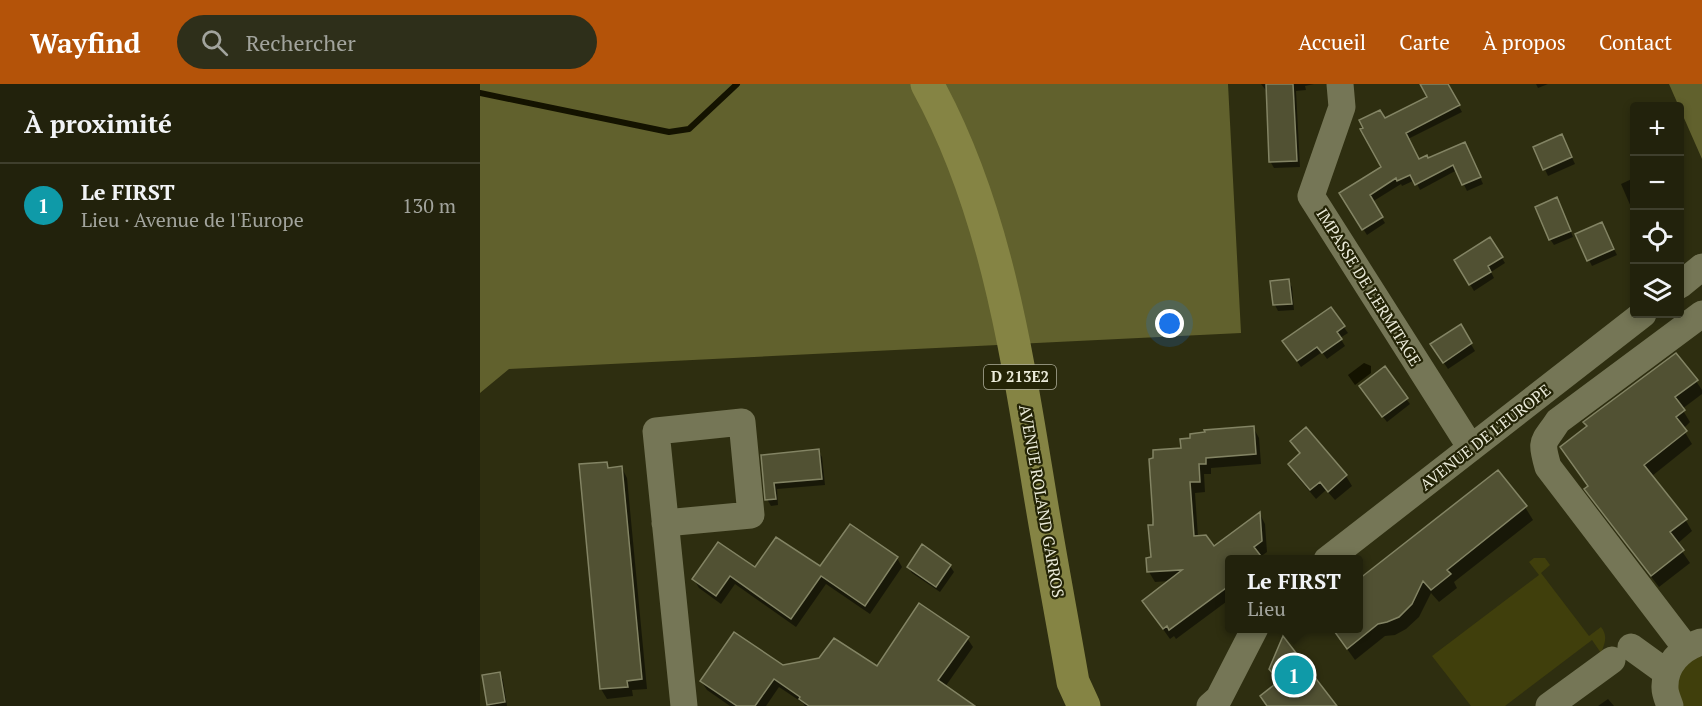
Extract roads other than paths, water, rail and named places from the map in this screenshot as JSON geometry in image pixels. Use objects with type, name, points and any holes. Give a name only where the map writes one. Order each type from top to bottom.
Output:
[{"type":"main road","name":"AVENUE ROLAND GARROS","points":[[927,84],[959,148],[977,196],[996,261],[1023,392],[1075,698]]},
{"type":"street","name":"IMPASSE DE L'ERMITAGE","points":[[1340,84],[1342,107],[1311,196],[1471,448]]},
{"type":"street","points":[[1684,282],[1702,267]]},
{"type":"street","points":[[1670,706],[1665,689],[1667,673],[1674,659],[1697,642],[1548,467],[1544,441],[1558,421],[1702,314]]},
{"type":"street","name":"AVENUE DE L'EUROPE","points":[[1333,555],[1637,318]]},
{"type":"street","points":[[665,522],[751,515],[742,422],[656,430],[665,522],[684,706]]},
{"type":"street","points":[[1210,706],[1218,698],[1252,633]]},
{"type":"street","points":[[1549,706],[1621,653],[1667,673]]},
{"type":"waterway","points":[[480,93],[669,132],[689,129],[737,84]]},
{"type":"place","name":"Le FIRST","points":[[1294,675]]}]
